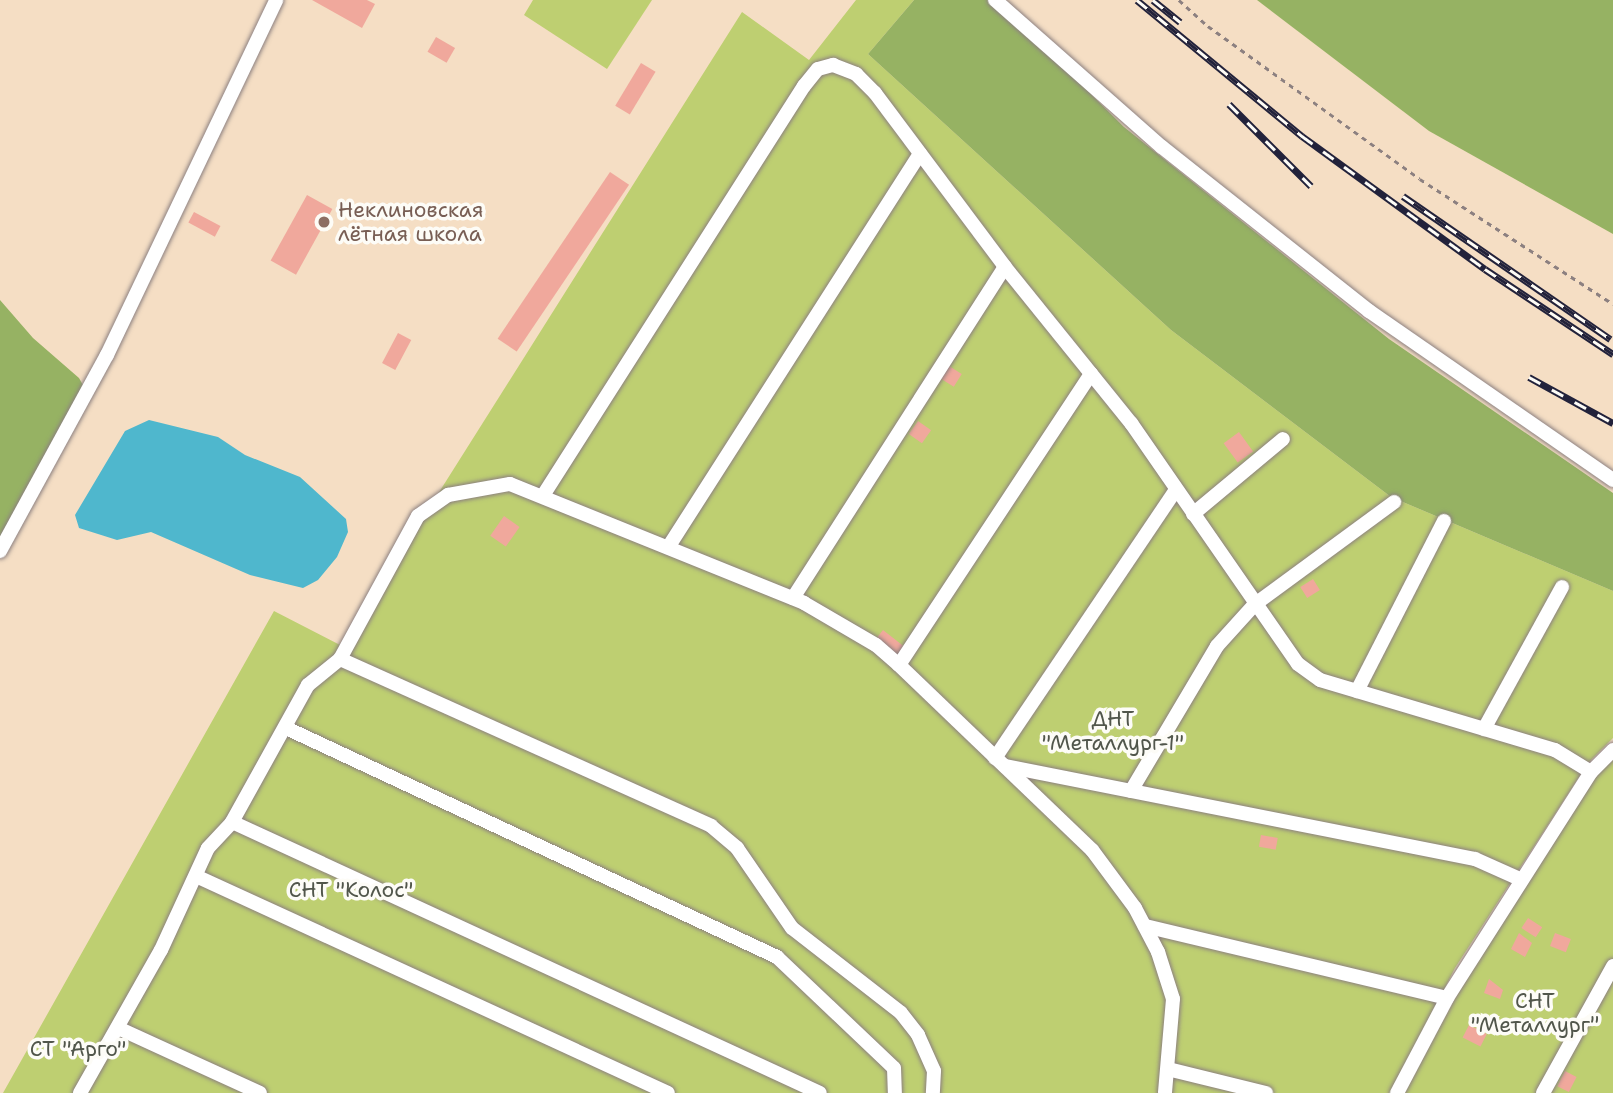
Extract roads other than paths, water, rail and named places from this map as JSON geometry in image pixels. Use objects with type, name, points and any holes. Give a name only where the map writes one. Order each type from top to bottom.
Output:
[{"type":"street","points":[[0,551],[107,355],[276,0]]},
{"type":"street","points":[[995,0],[1162,147],[1369,311],[1613,480]]},
{"type":"street","points":[[544,494],[804,86],[818,69],[833,65],[856,74],[1091,374],[1298,664],[1320,680],[1555,750],[1591,772]]},
{"type":"street","points":[[669,546],[919,153]]},
{"type":"street","points":[[793,598],[1005,267]]},
{"type":"street","points":[[899,666],[1091,374]]},
{"type":"street","points":[[1193,514],[1283,439]]},
{"type":"street","points":[[80,1093],[118,1028],[198,877],[208,848],[233,822],[308,685],[340,659],[418,516],[447,495],[510,484],[544,494],[793,598],[876,645],[899,666],[1092,850],[1145,926],[1173,999],[1166,1093]]},
{"type":"street","points":[[1000,762],[1176,490]]},
{"type":"street","points":[[1131,791],[1217,646],[1254,605],[1394,502]]},
{"type":"street","points":[[1357,691],[1444,521]]},
{"type":"street","points":[[1484,729],[1562,587]]},
{"type":"street","points":[[340,659],[711,826],[737,848],[792,928],[901,1013],[918,1035],[934,1071],[933,1093]]},
{"type":"street","points":[[286,728],[777,957],[894,1068],[895,1093]]},
{"type":"street","points":[[1397,1093],[1447,998],[1591,772],[1613,750]]},
{"type":"street","points":[[1000,762],[1131,791],[1475,859],[1522,880]]},
{"type":"street","points":[[233,822],[820,1093]]},
{"type":"street","points":[[198,877],[668,1093]]},
{"type":"street","points":[[1145,926],[1447,998]]},
{"type":"street","points":[[1543,1093],[1613,966]]},
{"type":"street","points":[[118,1028],[260,1093]]},
{"type":"street","points":[[1168,1069],[1266,1093]]},
{"type":"water","points":[[149,420],[218,437],[245,455],[300,477],[346,519],[348,532],[337,557],[318,580],[303,588],[250,575],[151,532],[117,540],[79,528],[75,515],[125,431]]},
{"type":"railway","points":[[1137,0],[1302,136],[1485,269],[1613,354]]},
{"type":"railway","points":[[1153,0],[1180,22]]},
{"type":"railway","points":[[1229,104],[1311,186]]},
{"type":"railway","points":[[1403,196],[1610,339]]},
{"type":"railway","points":[[1529,377],[1613,423]]},
{"type":"place","name":"Неклиновская лётная школа","points":[[324,222]]},
{"type":"park label","name":"ДНТ \"Металлург-1\"","points":[[1113,731]]},
{"type":"park label","name":"СНТ \"Колос\"","points":[[351,890]]},
{"type":"park label","name":"СНТ \"Металлург\"","points":[[1535,1013]]},
{"type":"park label","name":"СТ \"Арго\"","points":[[78,1049]]}]
